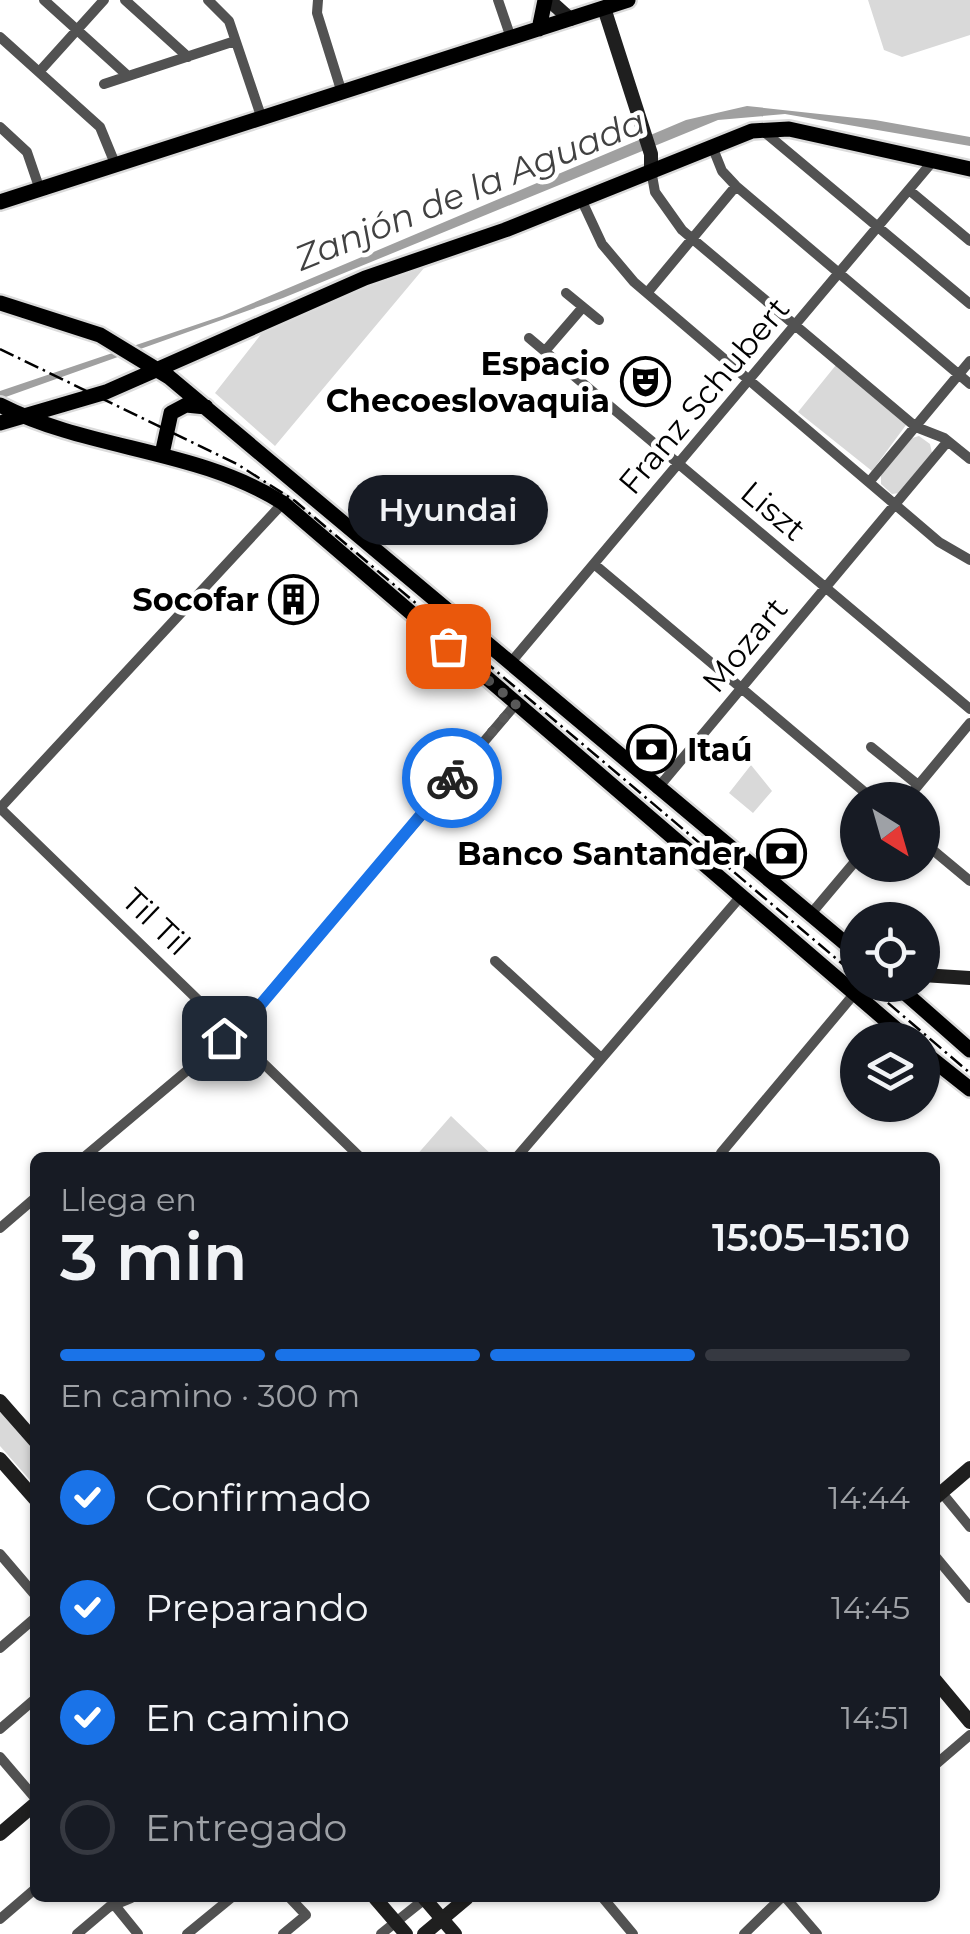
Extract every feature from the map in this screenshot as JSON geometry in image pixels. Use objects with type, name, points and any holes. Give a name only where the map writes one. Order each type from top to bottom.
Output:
[{"type":"main road","points":[[538,29],[547,0]]},
{"type":"main road","points":[[0,202],[628,0]]},
{"type":"main road","points":[[0,424],[96,396],[365,278],[581,199],[651,162],[762,130],[790,129],[968,170]]},
{"type":"main road","points":[[0,304],[73,324],[122,347],[158,370],[512,661],[657,789],[840,940]]},
{"type":"main road","points":[[1,405],[74,434],[225,473],[282,503],[741,896],[840,974]]},
{"type":"main road","points":[[162,454],[171,414],[186,405],[206,407]]},
{"type":"main road","points":[[499,690],[512,661]]},
{"type":"main road","points":[[778,927],[794,926],[810,916]]},
{"type":"main road","points":[[872,1002],[892,1022]]},
{"type":"main road","points":[[915,1002],[970,1050]]},
{"type":"main road","points":[[940,1065],[970,1088]]},
{"type":"street","points":[[44,0],[128,76]]},
{"type":"street","points":[[38,72],[104,0]]},
{"type":"street","points":[[126,0],[188,57]]},
{"type":"street","points":[[208,0],[227,18],[262,118]]},
{"type":"street","points":[[302,0],[317,13]]},
{"type":"street","points":[[318,0],[317,13],[342,93]]},
{"type":"street","points":[[498,0],[511,38]]},
{"type":"street","points":[[547,0],[570,19]]},
{"type":"street","points":[[604,8],[645,134],[651,184],[664,210],[692,239],[916,427],[948,441],[970,460]]},
{"type":"street","points":[[0,37],[102,130],[116,166]]},
{"type":"street","points":[[104,84],[236,42]]},
{"type":"street","points":[[0,127],[26,152],[40,190]]},
{"type":"street","points":[[762,130],[970,304]]},
{"type":"street","points":[[712,146],[722,170],[736,186],[970,384]]},
{"type":"street","name":"Franz Schubert","points":[[512,661],[933,162]]},
{"type":"street","points":[[647,293],[736,186]]},
{"type":"street","points":[[909,190],[970,241]]},
{"type":"street","points":[[581,199],[609,255],[647,293],[945,547],[970,560]]},
{"type":"street","points":[[566,293],[599,320]]},
{"type":"street","points":[[544,351],[583,307]]},
{"type":"street","name":"Liszt","points":[[530,338],[970,710]]},
{"type":"street","points":[[870,481],[970,361]]},
{"type":"street","name":"Mozart","points":[[657,789],[948,441]]},
{"type":"street","points":[[0,808],[282,503]]},
{"type":"street","points":[[594,564],[853,782]]},
{"type":"street","points":[[90,1152],[231,1033],[516,704]]},
{"type":"street","points":[[920,782],[970,722]]},
{"type":"street","points":[[871,747],[914,782]]},
{"type":"street","name":"Til Til","points":[[0,808],[355,1152]]},
{"type":"street","points":[[940,854],[968,874]]},
{"type":"street","points":[[810,916],[840,880]]},
{"type":"street","points":[[521,1152],[741,896]]},
{"type":"street","points":[[495,961],[601,1058]]},
{"type":"street","points":[[940,976],[970,978]]},
{"type":"street","points":[[722,1152],[848,1002]]},
{"type":"street","points":[[0,1228],[30,1202]]},
{"type":"street","points":[[0,1400],[30,1436]]},
{"type":"street","points":[[0,1458],[30,1494]]},
{"type":"street","points":[[940,1493],[970,1468]]},
{"type":"street","points":[[940,1497],[970,1527]]},
{"type":"street","points":[[2,1561],[30,1590]]},
{"type":"street","points":[[940,1562],[970,1598]]},
{"type":"street","points":[[0,1648],[30,1622]]},
{"type":"street","points":[[940,1686],[970,1722]]},
{"type":"street","points":[[0,1729],[30,1703]]},
{"type":"street","points":[[940,1761],[970,1735]]},
{"type":"street","points":[[0,1757],[30,1795]]},
{"type":"street","points":[[0,1834],[30,1806]]},
{"type":"street","points":[[0,1919],[30,1893]]},
{"type":"street","points":[[78,1934],[116,1902]]},
{"type":"street","points":[[118,1902],[117,1908],[138,1934]]},
{"type":"street","points":[[188,1934],[226,1902]]},
{"type":"street","points":[[284,1934],[306,1915],[294,1902]]},
{"type":"street","points":[[378,1902],[400,1928]]},
{"type":"street","points":[[382,1934],[400,1928],[422,1902]]},
{"type":"street","points":[[428,1902],[456,1934]]},
{"type":"street","points":[[424,1934],[462,1902]]},
{"type":"street","points":[[606,1902],[634,1934]]},
{"type":"street","points":[[744,1934],[780,1902]]},
{"type":"street","points":[[788,1902],[817,1934]]},
{"type":"shaded area","points":[[868,0],[970,0],[970,35],[902,57],[884,50]]},
{"type":"shaded area","points":[[747,106],[875,120],[970,137],[970,146],[785,114],[718,120],[283,298],[0,399],[0,391],[222,316],[686,120]]},
{"type":"shaded area","points":[[424,268],[275,446],[215,393],[266,328],[391,277]]},
{"type":"shaded area","points":[[836,365],[906,425],[872,471],[798,412]]},
{"type":"shaded area","points":[[919,436],[930,444],[932,453],[899,493],[892,494],[881,484],[881,475],[912,438]]},
{"type":"shaded area","points":[[751,765],[772,791],[753,813],[729,793]]},
{"type":"shaded area","points":[[451,1116],[489,1152],[419,1152]]},
{"type":"shaded area","points":[[0,1405],[30,1440],[30,1480],[0,1446]]},
{"type":"railway","points":[[0,349],[237,464],[295,501],[840,962]]},
{"type":"railway","points":[[887,1002],[970,1073]]},
{"type":"way so far","points":[[448,646],[516,704],[452,778]]},
{"type":"place","name":"Espacio Checoeslovaquia","points":[[645,382]]},
{"type":"place","name":"Socofar","points":[[294,600]]},
{"type":"place","name":"Hyundai","points":[[448,646]]},
{"type":"place","name":"Itaú","points":[[652,750]]},
{"type":"place","name":"Banco Santander","points":[[781,854]]},
{"type":"route","points":[[224,1038],[246,1022],[452,778]]},
{"type":"water label","name":"Zanjón de la Aguada","points":[[470,190]]}]
